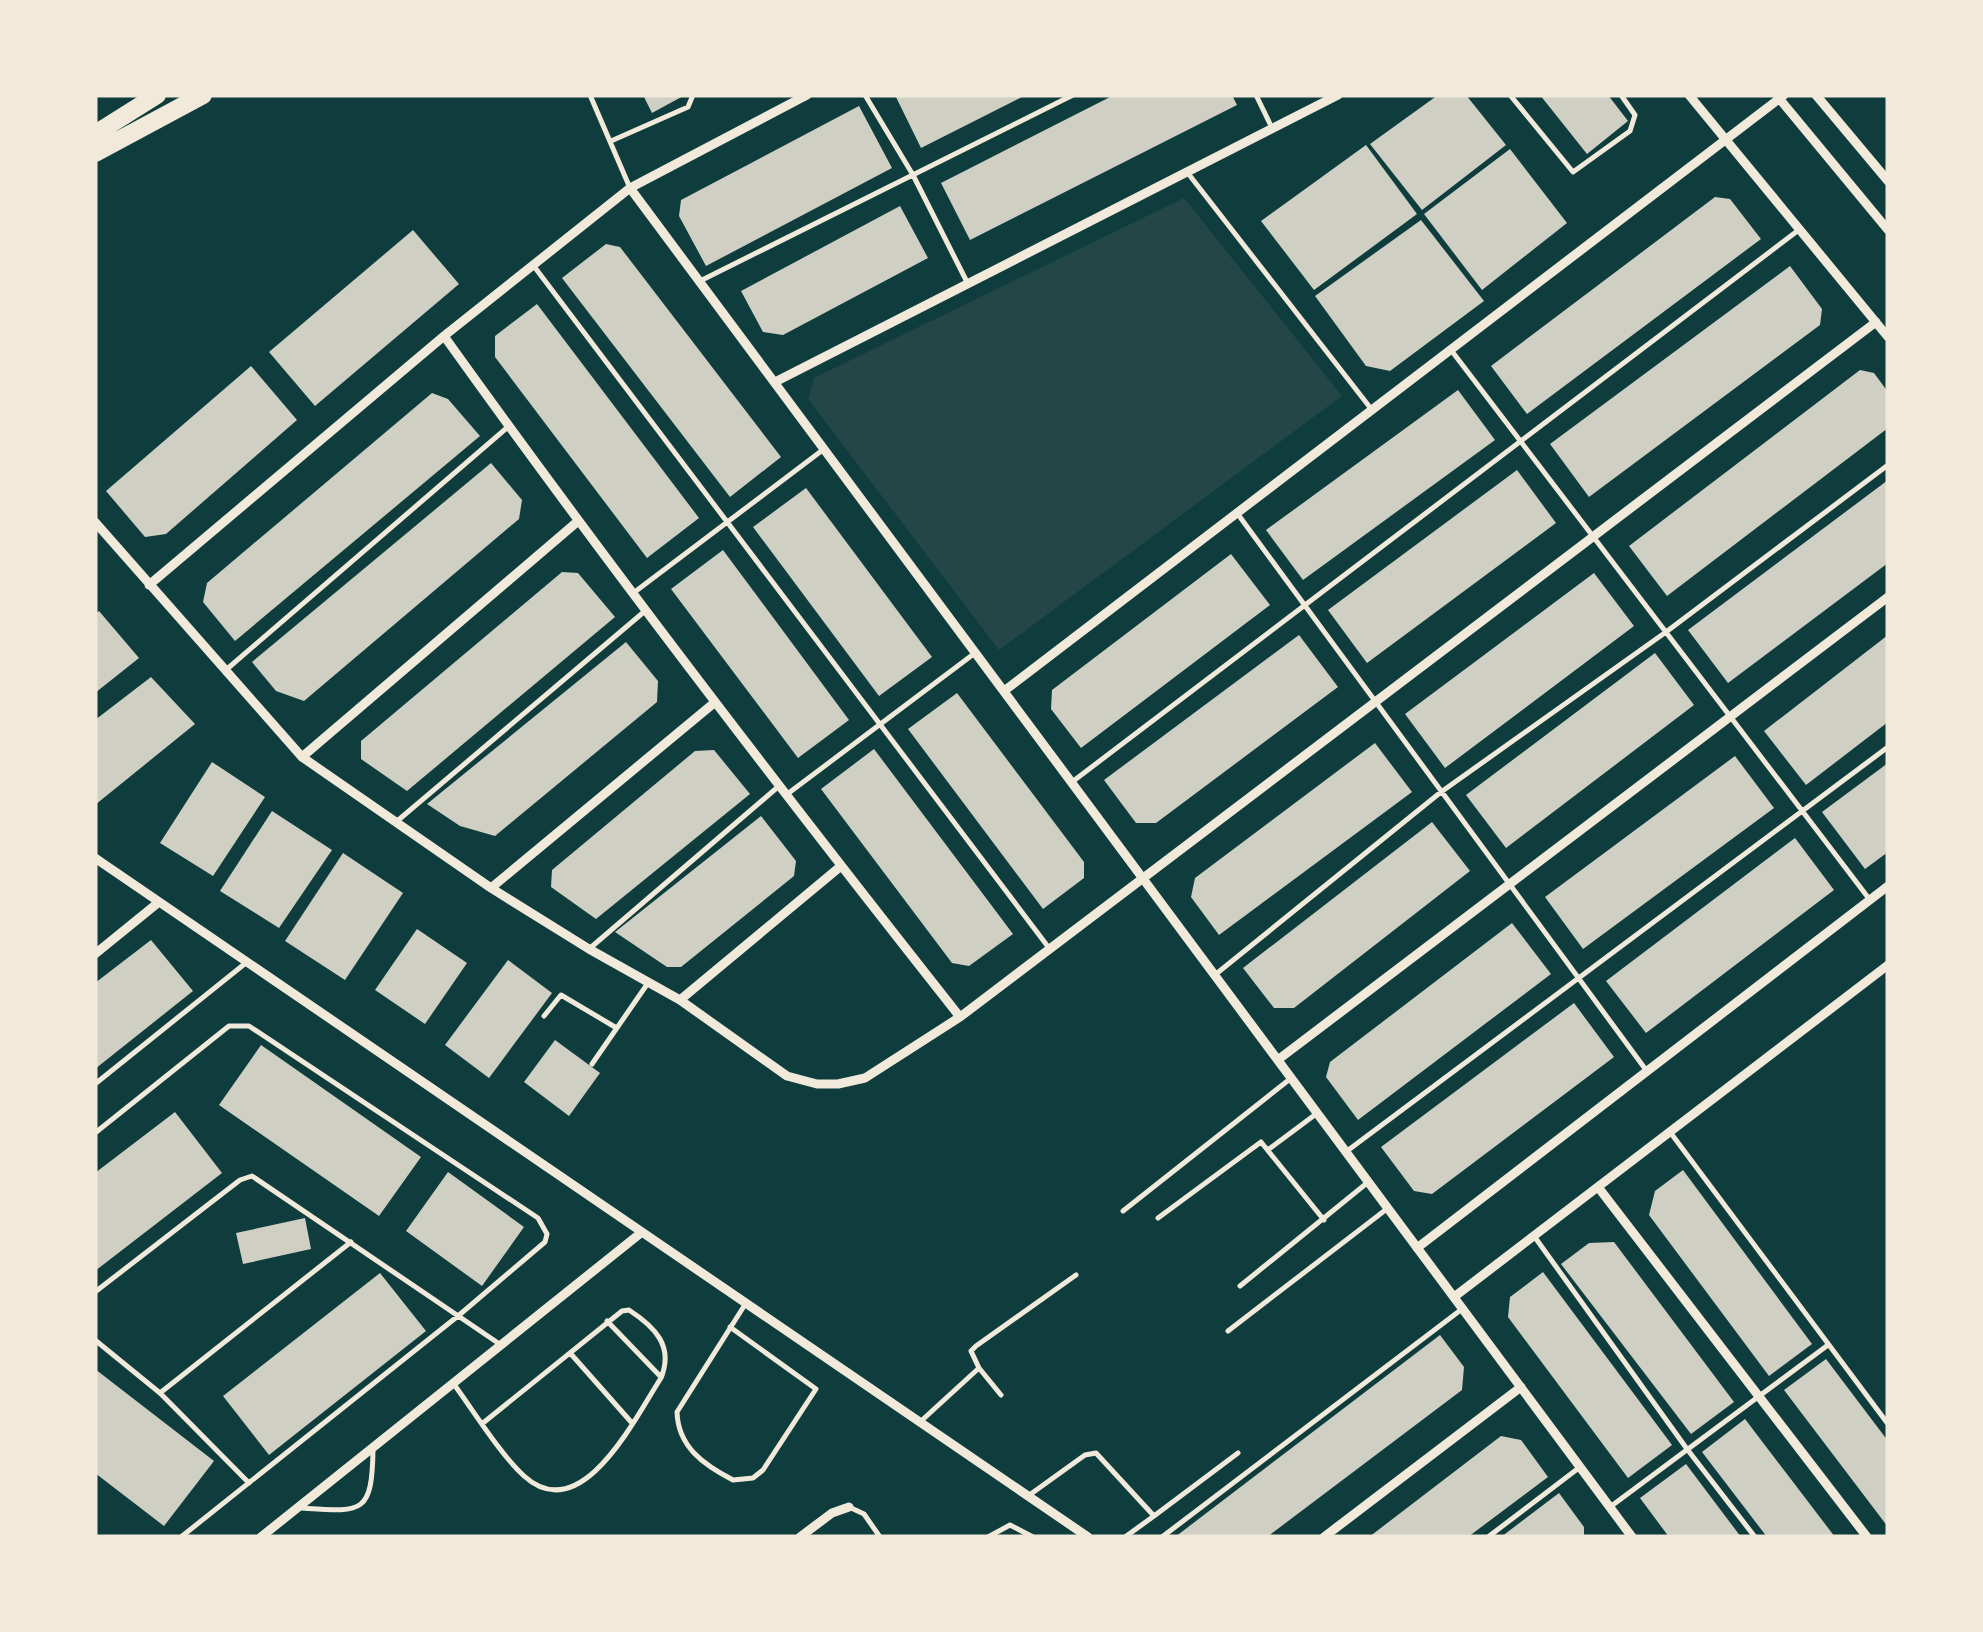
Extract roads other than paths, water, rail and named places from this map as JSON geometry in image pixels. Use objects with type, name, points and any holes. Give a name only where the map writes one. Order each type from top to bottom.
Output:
[{"type":"highway","points":[[95,134],[157,95]]},
{"type":"highway","points":[[95,153],[204,95]]},
{"type":"street","points":[[148,585],[444,336],[630,188],[807,95]]},
{"type":"street","points":[[775,382],[1338,95]]},
{"type":"street","points":[[1689,95],[1888,336]]},
{"type":"street","points":[[1816,95],[1888,180]]},
{"type":"street","points":[[1004,691],[1780,96],[1888,230]]},
{"type":"street","points":[[630,188],[1632,1537]]},
{"type":"street","points":[[95,522],[302,757],[491,888],[680,1000],[787,1076],[817,1084],[838,1084],[866,1078],[960,1016],[1876,322]]},
{"type":"street","points":[[444,336],[577,522],[714,703],[960,1016]]},
{"type":"street","points":[[302,757],[577,522]]},
{"type":"street","points":[[1280,1059],[1888,596]]},
{"type":"street","points":[[491,888],[714,703]]},
{"type":"street","points":[[95,858],[1088,1537]]},
{"type":"street","points":[[680,1000],[841,866]]},
{"type":"street","points":[[1418,1248],[1888,886]]},
{"type":"street","points":[[95,954],[159,902]]},
{"type":"street","points":[[1454,1297],[1888,965]]},
{"type":"street","points":[[1598,1186],[1867,1537]]},
{"type":"street","points":[[262,1537],[642,1232]]},
{"type":"street","points":[[1324,1537],[1521,1388]]},
{"type":"street","points":[[800,1537],[832,1513],[849,1507]]},
{"type":"lane","points":[[590,95],[630,188]]},
{"type":"lane","points":[[611,141],[688,107],[693,95]]},
{"type":"lane","points":[[865,95],[968,284]]},
{"type":"lane","points":[[700,281],[1073,95]]},
{"type":"lane","points":[[1256,95],[1272,128]]},
{"type":"lane","points":[[1510,95],[1573,172],[1630,131],[1636,115],[1621,95]]},
{"type":"lane","points":[[1186,172],[1372,410]]},
{"type":"lane","points":[[1072,782],[1800,229]]},
{"type":"lane","points":[[534,265],[1049,948]]},
{"type":"lane","points":[[1451,350],[1870,900]]},
{"type":"lane","points":[[225,671],[508,426]]},
{"type":"lane","points":[[632,594],[824,449]]},
{"type":"lane","points":[[1216,974],[1442,792],[1666,632],[1888,464]]},
{"type":"lane","points":[[1237,513],[1646,1070]]},
{"type":"lane","points":[[396,822],[645,612]]},
{"type":"lane","points":[[786,795],[976,653]]},
{"type":"lane","points":[[1347,1152],[1888,747]]},
{"type":"lane","points":[[589,949],[779,786]]},
{"type":"lane","points":[[95,1084],[247,962]]},
{"type":"lane","points":[[592,1064],[648,983]]},
{"type":"lane","points":[[544,1016],[561,995],[615,1027]]},
{"type":"lane","points":[[95,1133],[229,1026],[248,1026],[538,1218],[547,1234],[544,1242],[458,1316],[182,1537]]},
{"type":"lane","points":[[1123,1211],[1292,1077]]},
{"type":"lane","points":[[1269,1149],[1318,1112]]},
{"type":"lane","points":[[1670,1132],[1888,1424]]},
{"type":"lane","points":[[1158,1218],[1257,1143],[1265,1144],[1324,1220]]},
{"type":"lane","points":[[95,1292],[245,1176],[252,1176],[501,1345]]},
{"type":"lane","points":[[1240,1286],[1369,1181]]},
{"type":"lane","points":[[1228,1331],[1388,1208]]},
{"type":"lane","points":[[1534,1236],[1687,1450],[1755,1537]]},
{"type":"lane","points":[[160,1392],[352,1242]]},
{"type":"lane","points":[[1000,1395],[971,1352],[1076,1275]]},
{"type":"lane","points":[[730,1327],[816,1389],[763,1470],[754,1478],[733,1480],[691,1452],[677,1427],[677,1412],[730,1327],[746,1303]]},
{"type":"lane","points":[[1162,1537],[1462,1308]]},
{"type":"lane","points":[[453,1383],[524,1476],[552,1489],[586,1481],[603,1466],[662,1378],[667,1352],[648,1324],[629,1310],[607,1321],[483,1422]]},
{"type":"lane","points":[[607,1321],[662,1378]]},
{"type":"lane","points":[[95,1340],[160,1392],[248,1483]]},
{"type":"lane","points":[[1610,1508],[1828,1345]]},
{"type":"lane","points":[[571,1354],[632,1423]]},
{"type":"lane","points":[[920,1422],[980,1368]]},
{"type":"lane","points":[[298,1507],[347,1511],[363,1503],[372,1488],[373,1448]]},
{"type":"lane","points":[[1126,1537],[1238,1453]]},
{"type":"lane","points":[[1028,1496],[1085,1455],[1096,1454],[1154,1516]]},
{"type":"lane","points":[[1488,1537],[1580,1467]]},
{"type":"lane","points":[[849,1507],[864,1514],[880,1537]]},
{"type":"lane","points":[[988,1537],[1010,1524],[1033,1537]]}]
